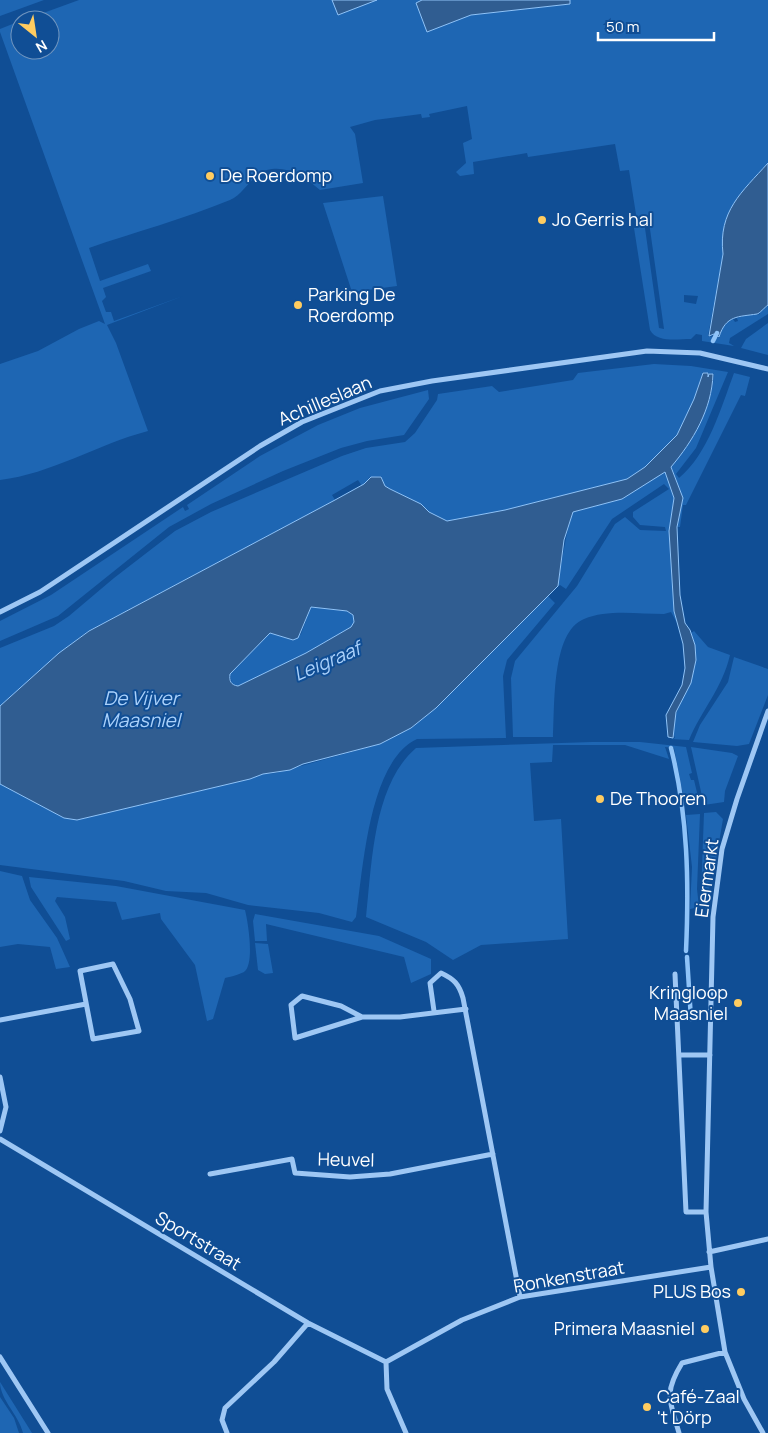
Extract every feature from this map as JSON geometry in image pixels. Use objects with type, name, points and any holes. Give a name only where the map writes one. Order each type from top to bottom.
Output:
[{"type":"street","name":"Achilleslaan","points":[[0,612],[40,592],[252,452],[302,422],[380,391],[442,379],[647,351],[700,353],[768,369]]},
{"type":"street","name":"Eiermarkt","points":[[763,1433],[744,1399],[725,1352],[711,1267],[706,1212],[713,917],[722,849],[736,799],[768,711]]},
{"type":"street","points":[[113,964],[130,999],[139,1031],[93,1039],[86,1004],[80,971],[113,964]]},
{"type":"street","points":[[434,1011],[430,983],[441,973],[452,978],[459,985],[466,1009],[520,1297]]},
{"type":"street","points":[[675,974],[686,1212],[706,1212]]},
{"type":"street","points":[[362,1017],[341,1006],[302,996],[291,1004],[295,1038],[362,1017],[400,1017],[434,1011],[466,1009]]},
{"type":"street","points":[[0,1020],[86,1004]]},
{"type":"street","points":[[680,1055],[710,1055]]},
{"type":"street","points":[[0,1077],[6,1107],[0,1131]]},
{"type":"street","name":"Sportstraat","points":[[0,1139],[308,1323],[386,1362]]},
{"type":"street","name":"Heuvel","points":[[210,1174],[292,1159],[295,1173],[350,1177],[390,1174],[493,1154]]},
{"type":"street","points":[[709,1252],[768,1240]]},
{"type":"street","name":"Ronkenstraat","points":[[386,1362],[462,1320],[520,1297],[711,1267]]},
{"type":"street","points":[[228,1433],[222,1420],[225,1408],[274,1362],[308,1323]]},
{"type":"street","points":[[679,1433],[669,1398],[671,1381],[682,1363],[725,1352]]},
{"type":"street","points":[[0,1357],[48,1433]]},
{"type":"street","points":[[386,1362],[387,1389],[406,1433]]},
{"type":"shaded area","points":[[0,0],[44,0],[16,10],[10,10],[10,12],[0,16]]},
{"type":"shaded area","points":[[79,0],[768,0],[768,163],[741,193],[728,214],[724,226],[722,239],[723,254],[708,336],[719,338],[722,328],[727,322],[733,319],[735,322],[738,321],[737,318],[756,312],[757,315],[760,314],[759,311],[768,305],[768,314],[730,338],[729,343],[734,346],[702,341],[702,335],[696,334],[691,339],[663,339],[653,334],[650,330],[634,228],[638,227],[629,170],[620,171],[615,144],[528,157],[527,153],[473,162],[474,174],[460,176],[456,172],[466,163],[463,143],[472,139],[467,106],[429,114],[430,117],[422,118],[421,114],[375,120],[350,127],[355,134],[363,183],[320,190],[292,172],[272,169],[259,174],[236,197],[230,200],[89,248],[100,281],[148,264],[151,271],[103,288],[106,297],[102,301],[106,312],[111,312],[114,321],[183,296],[107,325],[116,343],[148,431],[111,443],[38,472],[0,480],[0,364],[38,351],[79,329],[99,321],[105,324],[10,60],[60,60],[60,10],[52,10]],"holes":[[[644,221],[649,222],[664,329],[659,328]],[[684,295],[698,296],[696,304],[684,302]]]},
{"type":"shaded area","points":[[10,25],[10,60],[0,32],[0,29]]},
{"type":"shaded area","points":[[383,196],[397,286],[352,292],[323,203]]},
{"type":"shaded area","points":[[768,323],[768,355],[741,348],[746,339]]},
{"type":"shaded area","points":[[654,364],[691,366],[728,372],[696,448],[676,474],[679,478],[689,468],[706,443],[719,415],[734,373],[750,377],[745,396],[741,395],[686,505],[683,505],[680,527],[677,527],[683,498],[671,466],[687,446],[700,424],[710,399],[714,374],[703,372],[694,399],[677,435],[645,467],[627,479],[505,510],[447,521],[429,512],[421,504],[385,486],[381,476],[370,477],[362,486],[358,480],[332,495],[335,500],[88,631],[59,653],[0,706],[0,648],[54,626],[175,531],[211,512],[342,456],[366,448],[405,442],[415,433],[437,400],[438,394],[492,386],[499,392],[573,380],[578,373]]},
{"type":"shaded area","points":[[428,390],[429,399],[404,435],[367,441],[341,448],[283,471],[211,504],[169,527],[58,616],[0,641],[0,621],[51,595],[183,507],[185,511],[189,509],[187,505],[260,456],[318,425],[360,408]]},
{"type":"shaded area","points":[[665,471],[674,498],[669,531],[674,611],[677,623],[671,612],[664,614],[613,613],[584,619],[573,627],[560,654],[555,690],[553,737],[513,737],[511,678],[515,661],[577,586],[615,524],[625,517],[640,530],[666,531],[665,527],[640,525],[633,517],[633,512],[669,489],[664,484],[612,519],[566,589],[560,585],[558,586],[558,582],[573,512],[622,499]]},
{"type":"shaded area","points":[[548,596],[555,603],[507,660],[503,676],[506,738],[417,739],[401,751],[388,769],[378,792],[371,818],[356,917],[352,922],[319,913],[248,905],[206,893],[166,891],[124,881],[0,865],[0,784],[64,818],[77,820],[250,779],[263,774],[276,773],[380,744],[411,728],[436,708]]},
{"type":"shaded area","points":[[311,607],[347,611],[353,615],[354,622],[351,627],[306,653],[238,686],[232,684],[230,674],[270,633],[292,640],[301,634]]},
{"type":"shaded area","points":[[694,631],[708,647],[730,655],[717,689],[689,740],[671,739],[675,738],[673,728],[675,717],[691,680],[695,665],[695,650],[691,633]]},
{"type":"shaded area","points":[[734,657],[768,669],[768,695],[749,744],[737,746],[693,742],[700,725],[728,682]]},
{"type":"shaded area","points":[[640,742],[686,747],[692,773],[689,774],[691,780],[694,780],[700,805],[685,805],[674,748],[665,747],[669,759],[625,745],[553,745],[552,762],[530,763],[534,821],[561,819],[568,939],[481,945],[453,960],[426,942],[366,917],[373,850],[383,803],[391,782],[402,764],[416,748]]},
{"type":"shaded area","points":[[691,747],[732,753],[738,756],[725,791],[724,802],[704,805]]},
{"type":"shaded area","points":[[716,812],[723,819],[716,860],[711,861],[708,911],[706,911],[701,894],[704,813]]},
{"type":"shaded area","points":[[700,814],[697,889],[699,907],[690,909],[692,867],[686,815]]},
{"type":"shaded area","points":[[0,871],[22,876],[30,900],[57,938],[70,967],[56,969],[50,947],[18,944],[0,947]]},
{"type":"shaded area","points":[[29,877],[116,886],[245,910],[250,943],[247,968],[244,972],[225,978],[213,1019],[207,1021],[195,965],[161,919],[160,913],[122,920],[116,902],[57,897],[55,901],[65,917],[70,939],[66,941],[31,887]]},
{"type":"shaded area","points":[[255,914],[379,936],[431,959],[431,974],[411,983],[404,957],[266,924],[267,941],[255,941],[253,921]]},
{"type":"shaded area","points":[[255,943],[268,944],[273,973],[265,974],[258,970]]},
{"type":"shaded area","points":[[0,1382],[32,1433],[23,1433],[18,1420],[3,1395]]},
{"type":"shaded area","points":[[0,1397],[14,1418],[19,1433],[0,1433]]},
{"type":"water","points":[[332,0],[377,0],[338,15]]},
{"type":"water","points":[[422,0],[570,0],[570,4],[471,15],[427,32],[416,3]]},
{"type":"water","points":[[768,163],[768,305],[758,314],[738,317],[729,321],[719,337],[714,334],[709,336],[723,254],[722,239],[724,226],[728,214],[741,193]]},
{"type":"water","name":"De Vijver Maasniel","points":[[703,373],[708,373],[708,377],[709,374],[713,374],[709,400],[700,424],[687,446],[671,467],[683,498],[677,527],[680,595],[685,623],[690,630],[695,645],[696,660],[691,683],[676,712],[673,738],[668,737],[666,715],[682,685],[685,668],[683,644],[674,611],[669,531],[674,498],[665,472],[622,499],[573,512],[564,540],[558,586],[436,708],[411,728],[380,744],[303,764],[290,770],[263,774],[250,779],[77,820],[64,818],[0,784],[0,706],[59,653],[89,631],[335,500],[364,484],[371,477],[381,477],[385,486],[421,504],[429,512],[447,521],[505,510],[627,479],[645,467],[677,435],[694,399]],"holes":[[[311,607],[347,611],[353,615],[354,622],[351,627],[306,653],[238,686],[231,682],[230,674],[270,633],[293,640],[298,638]]]},
{"type":"waterway","points":[[713,341],[717,333]]},
{"type":"waterway","points":[[671,748],[681,798],[686,849],[686,951]]},
{"type":"waterway","points":[[687,957],[691,1019]]},
{"type":"place","name":"De Roerdomp","points":[[210,176]]},
{"type":"place","name":"Jo Gerris hal","points":[[542,220]]},
{"type":"place","name":"Parking De Roerdomp","points":[[298,305]]},
{"type":"place","name":"De Thooren","points":[[600,799]]},
{"type":"place","name":"Kringloop Maasniel","points":[[738,1003]]},
{"type":"place","name":"PLUS Bos","points":[[741,1292]]},
{"type":"place","name":"Primera Maasniel","points":[[705,1329]]},
{"type":"place","name":"Café-Zaal 't Dörp","points":[[647,1407]]},
{"type":"water label","name":"Leigraaf","points":[[327,661]]}]
